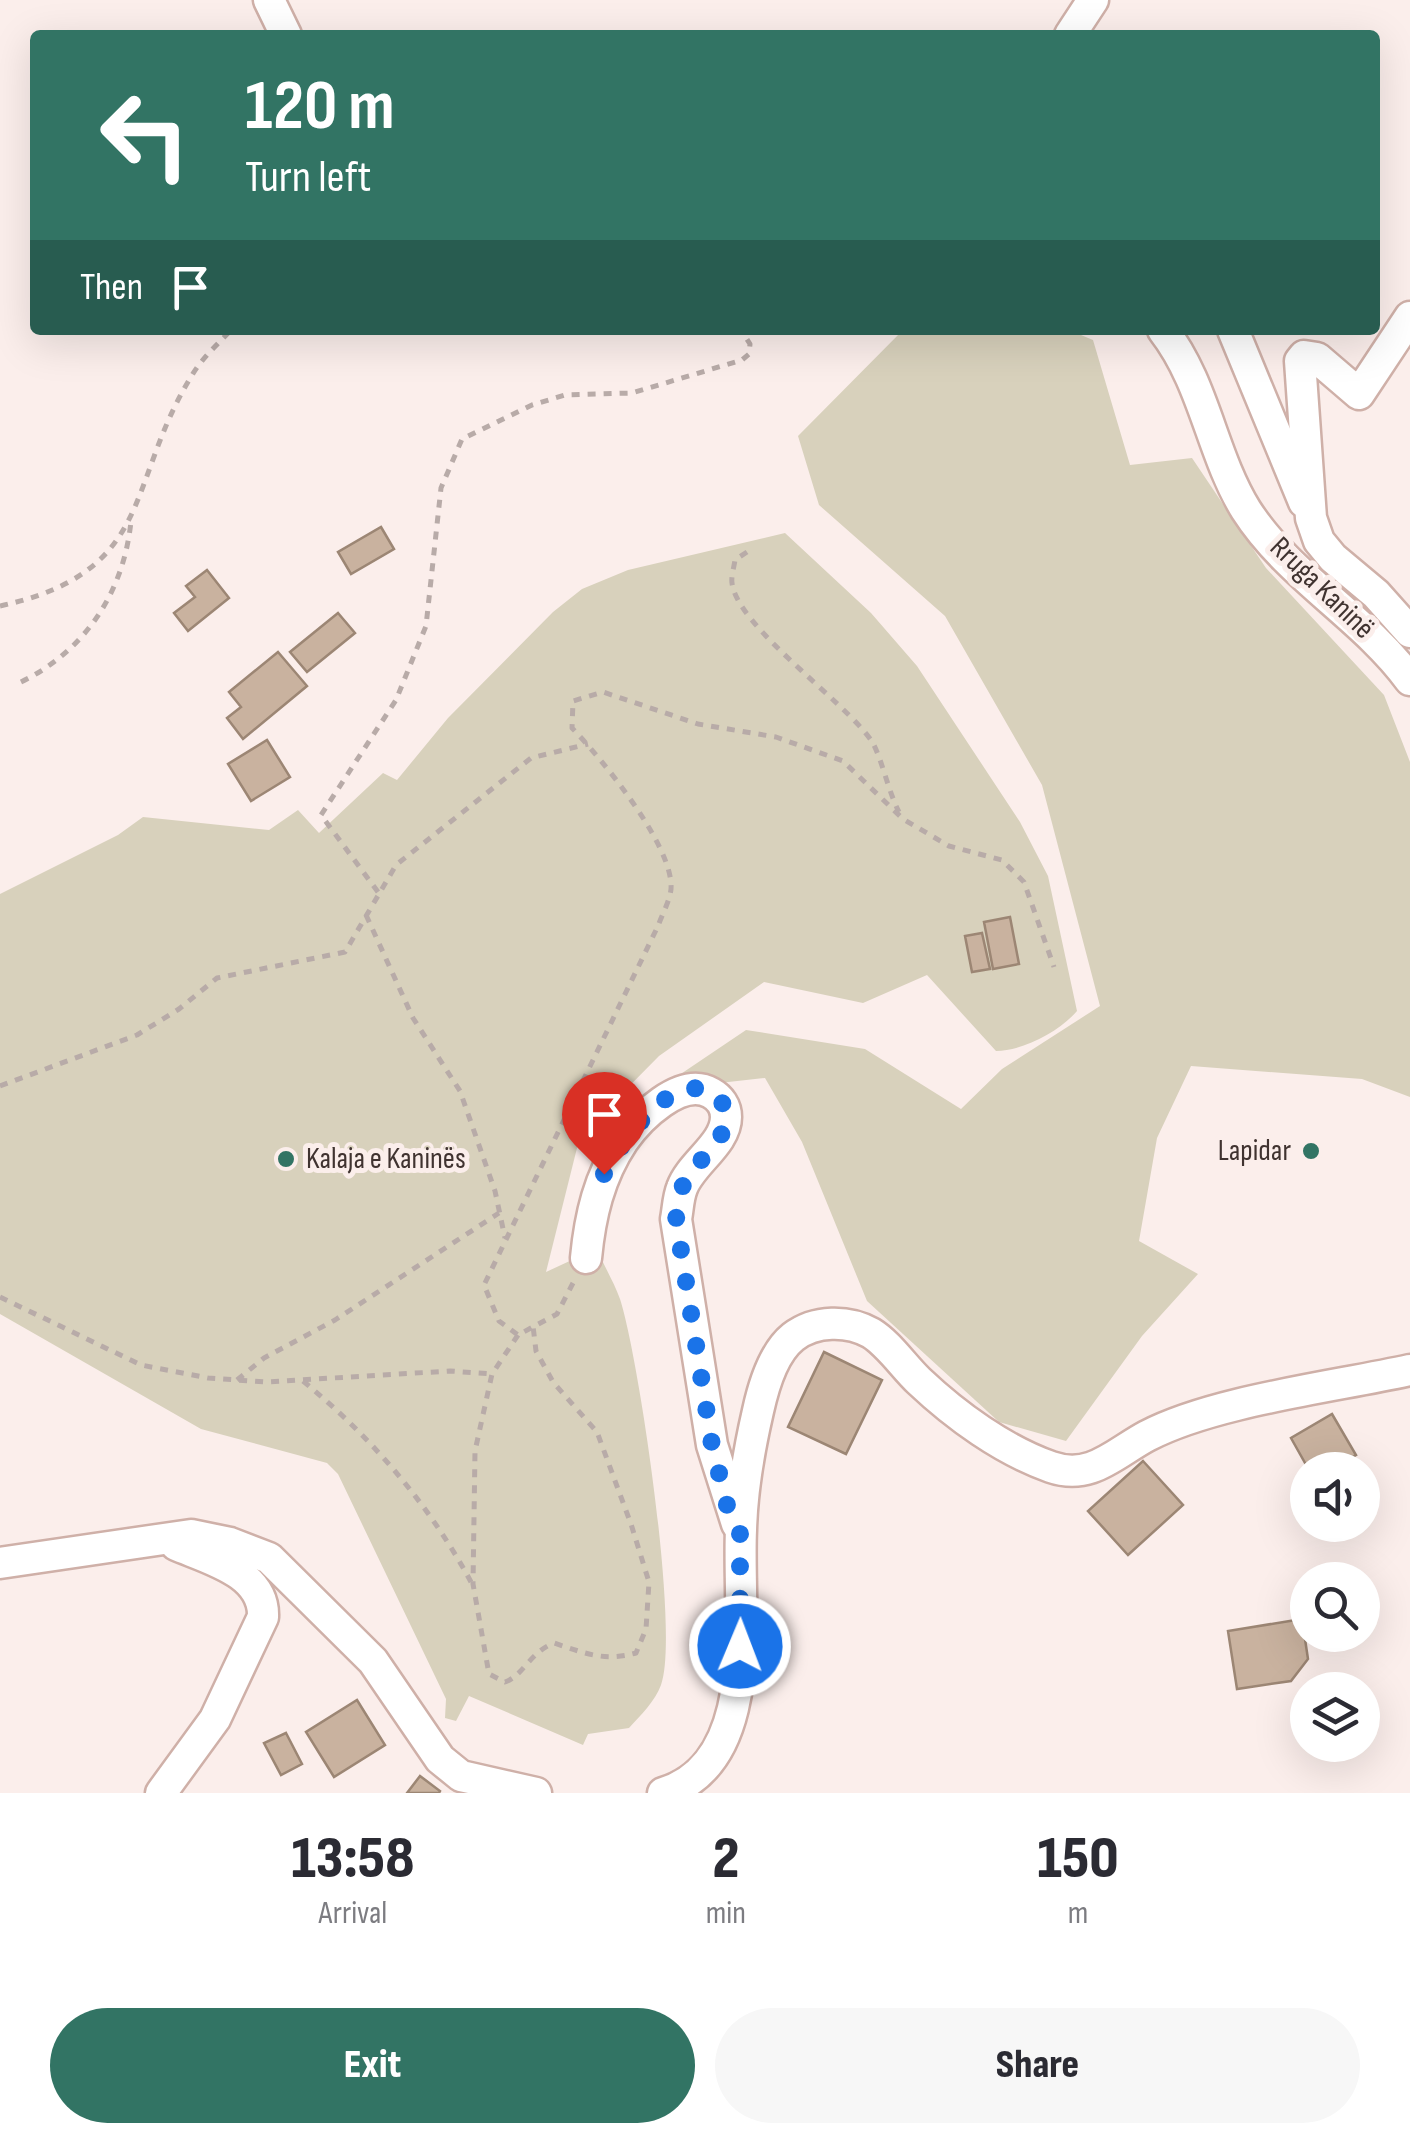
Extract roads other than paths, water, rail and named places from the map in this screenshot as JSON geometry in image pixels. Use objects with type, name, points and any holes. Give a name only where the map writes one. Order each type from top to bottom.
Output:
[{"type":"street","points":[[1073,30],[1093,0]]},
{"type":"street","points":[[269,2],[283,30]]},
{"type":"street","points":[[1311,518],[1300,361],[1304,356],[1317,358],[1359,394],[1410,317]]},
{"type":"street","name":"Rruga Kaninë","points":[[1166,335],[1198,387],[1246,508],[1284,558],[1388,650],[1410,680]]},
{"type":"street","points":[[1234,335],[1319,541],[1410,632]]},
{"type":"street","points":[[586,1258],[590,1221],[604,1174],[625,1138],[658,1106],[680,1092],[703,1088],[720,1098],[727,1114],[724,1132],[682,1187],[676,1219],[712,1445],[727,1505],[740,1531]]},
{"type":"street","points":[[663,1793],[683,1787],[710,1759],[728,1725],[740,1674],[740,1531],[747,1459],[762,1395],[774,1363],[792,1337],[820,1325],[846,1324],[873,1334],[921,1383],[972,1425],[1055,1469],[1088,1470],[1147,1436],[1207,1413],[1410,1370]]},
{"type":"street","points":[[0,1563],[191,1535],[230,1543],[269,1558],[373,1661],[459,1784],[536,1793]]},
{"type":"street","points":[[162,1793],[215,1720],[264,1617],[264,1602],[255,1587],[233,1570],[163,1538]]},
{"type":"street","points":[[0,1546],[33,1558]]},
{"type":"place","name":"Lapidar","points":[[1311,1151]]},
{"type":"place","name":"Kalaja e Kaninës","points":[[286,1159]]}]
